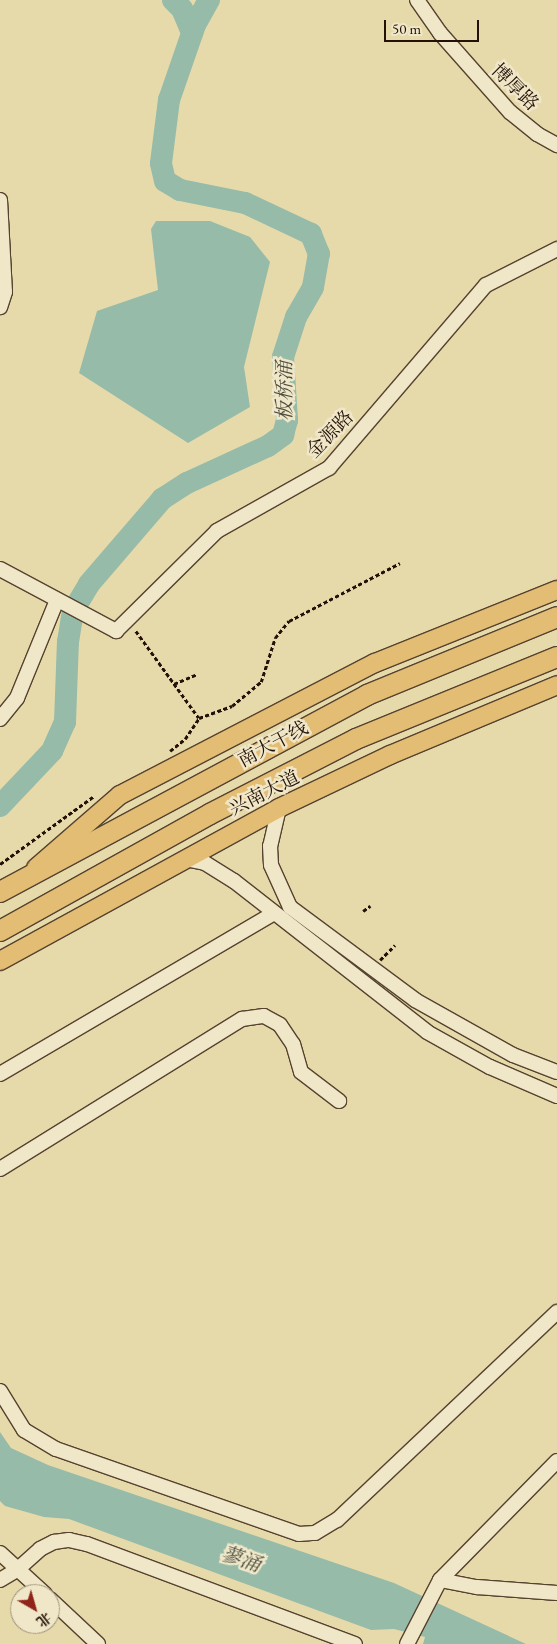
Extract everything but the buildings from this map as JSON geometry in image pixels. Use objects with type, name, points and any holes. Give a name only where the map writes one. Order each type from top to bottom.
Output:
[{"type":"highway","name":"南大干线","points":[[0,892],[367,695],[557,617]]},
{"type":"highway","name":"南大干线","points":[[0,931],[210,814],[356,739],[557,657]]},
{"type":"main road","points":[[23,879],[120,795],[375,663],[557,590]]},
{"type":"main road","name":"兴南大道","points":[[0,961],[60,926],[278,808],[390,755],[557,685]]},
{"type":"street","name":"博厚路","points":[[417,0],[440,33],[510,112],[537,134],[557,144]]},
{"type":"street","points":[[0,200],[5,292],[0,307]]},
{"type":"street","name":"金源路","points":[[57,600],[116,631],[217,530],[329,468],[486,285],[557,250]]},
{"type":"street","points":[[0,569],[57,600],[16,698],[0,719]]},
{"type":"street","points":[[278,808],[270,846],[276,881],[290,907],[414,1000],[513,1055],[557,1072]]},
{"type":"street","points":[[185,859],[205,863],[221,872],[427,1032],[466,1053],[557,1096]]},
{"type":"street","points":[[0,1074],[274,913]]},
{"type":"street","points":[[350,972],[360,958]]},
{"type":"street","points":[[0,1169],[242,1019],[264,1016],[280,1026],[292,1044],[301,1072],[339,1102]]},
{"type":"street","points":[[466,1053],[475,1034]]},
{"type":"street","points":[[0,1391],[24,1430],[56,1449],[299,1534],[315,1533],[337,1520],[557,1312]]},
{"type":"street","points":[[408,1644],[440,1580],[557,1461]]},
{"type":"street","points":[[0,1580],[18,1570],[40,1549],[54,1542],[87,1544],[355,1644]]},
{"type":"street","points":[[0,1553],[33,1584]]},
{"type":"street","points":[[440,1580],[477,1587],[557,1593]]},
{"type":"street","points":[[60,1608],[98,1644]]},
{"type":"path","points":[[166,754],[185,739],[199,718],[232,706],[261,682],[275,638],[289,621],[400,563]]},
{"type":"path","points":[[127,619],[199,718]]},
{"type":"path","points":[[174,684],[197,674]]},
{"type":"path","points":[[0,864],[97,794]]},
{"type":"path","points":[[363,912],[370,906]]},
{"type":"path","points":[[372,968],[395,945]]},
{"type":"water","points":[[156,221],[210,221],[250,237],[270,262],[244,367],[250,407],[188,443],[79,373],[97,311],[158,290],[151,229]]},
{"type":"water","name":"蓼涌","points":[[0,1432],[11,1448],[48,1465],[394,1583],[526,1644],[423,1644],[425,1637],[394,1629],[371,1630],[69,1519],[44,1517],[5,1506],[0,1501]]},
{"type":"waterway","points":[[173,0],[182,9],[192,33]]},
{"type":"waterway","name":"板桥涌","points":[[0,806],[52,751],[65,722],[68,642],[73,611],[89,584],[162,499],[187,483],[268,446],[283,435],[287,420],[283,357],[296,317],[313,287],[319,254],[311,234],[245,203],[180,190],[165,181],[161,163],[169,100],[195,25],[209,0]]}]
